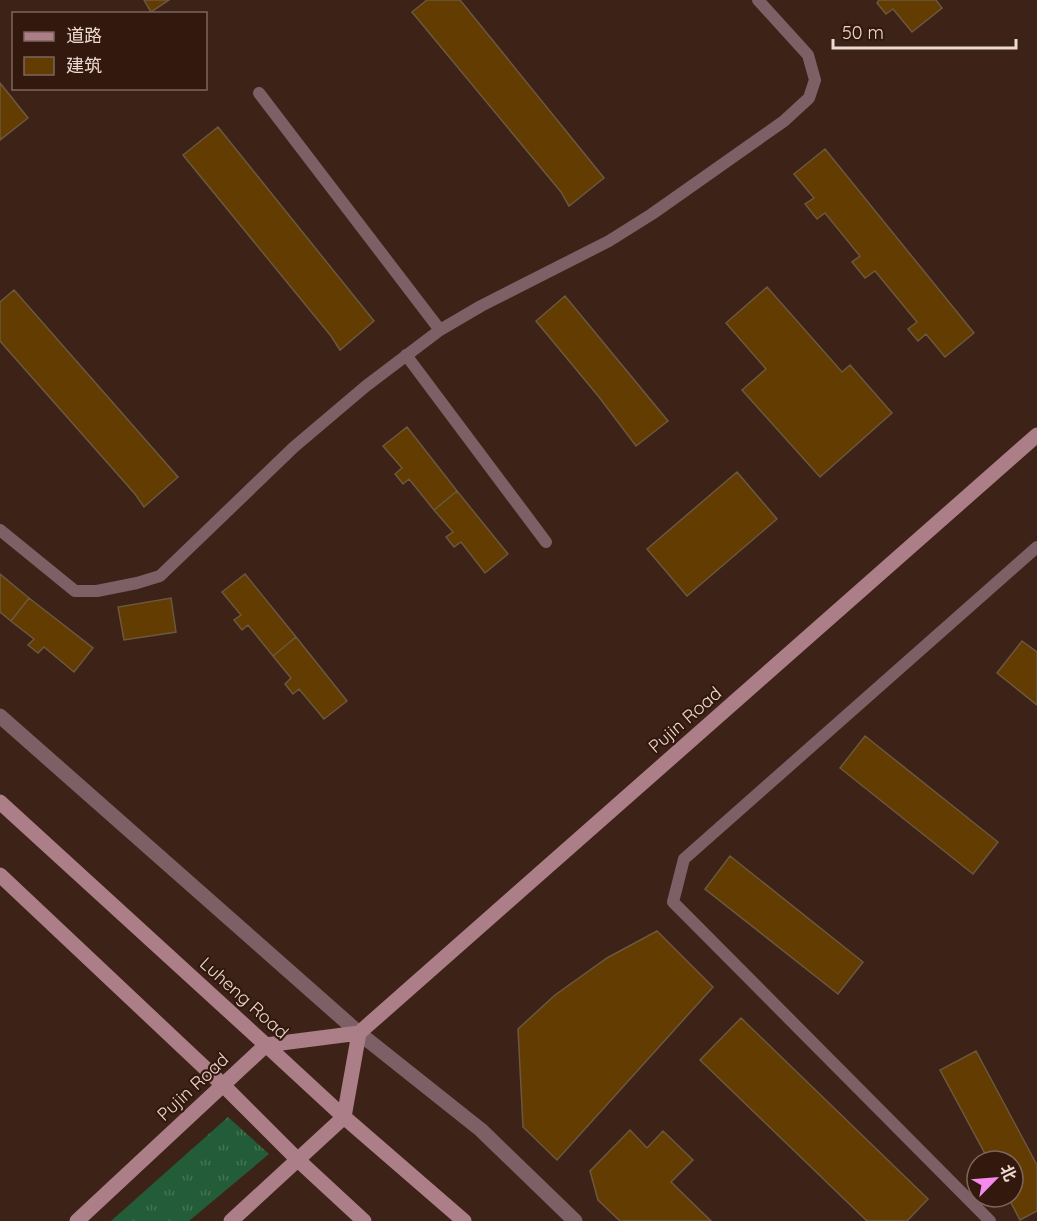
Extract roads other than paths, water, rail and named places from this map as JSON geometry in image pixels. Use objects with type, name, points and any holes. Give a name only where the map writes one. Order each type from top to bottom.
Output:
[{"type":"street","name":"Pujin Road","points":[[359,1034],[1037,435]]},
{"type":"street","points":[[0,716],[359,1034],[482,1130],[575,1221]]},
{"type":"street","name":"Luheng Road","points":[[0,802],[344,1117],[464,1221]]},
{"type":"street","points":[[0,876],[364,1221]]},
{"type":"street","points":[[266,1045],[359,1034]]},
{"type":"street","points":[[231,1221],[344,1117],[359,1034]]},
{"type":"street","name":"Pujin Road","points":[[77,1221],[266,1045]]},
{"type":"lane","points":[[0,530],[75,591],[97,591],[160,576],[294,447],[406,355],[440,330],[481,306],[609,241],[652,214],[784,121],[809,98],[815,80],[808,55],[758,0]]},
{"type":"lane","points":[[259,93],[440,330]]},
{"type":"lane","points":[[406,355],[546,543]]},
{"type":"lane","points":[[990,1221],[673,902],[684,859],[1037,547]]}]
